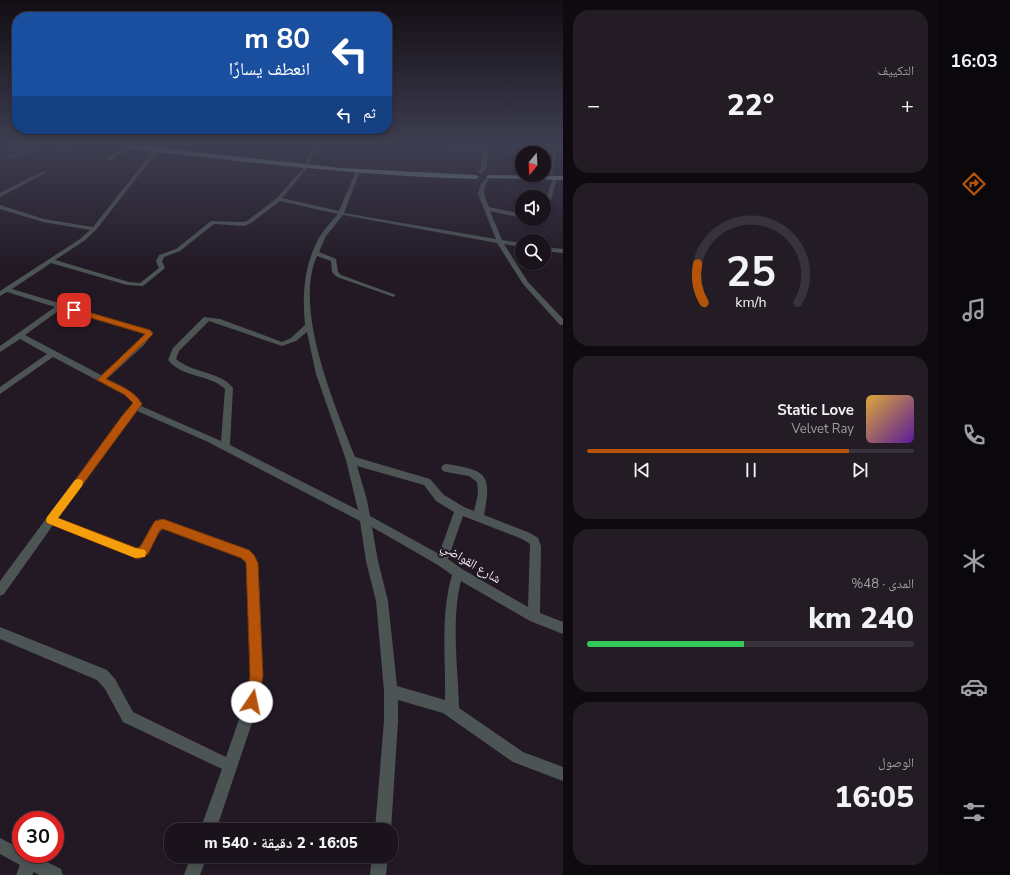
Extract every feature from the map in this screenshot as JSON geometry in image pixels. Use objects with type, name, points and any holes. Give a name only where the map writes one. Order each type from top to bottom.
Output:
[{"type":"street","points":[[0,195],[17,186]]},
{"type":"street","points":[[2,292],[82,240],[94,229],[128,186]]},
{"type":"street","points":[[51,261],[129,284],[141,285],[162,268],[159,261],[161,256],[178,250],[209,224],[218,222],[247,223],[279,199],[291,186]]},
{"type":"street","points":[[352,186],[341,214],[323,236],[315,253],[306,284],[309,325],[320,374],[351,460],[365,518],[372,561],[382,601],[391,691],[391,721],[384,823]]},
{"type":"street","points":[[482,186],[481,194],[500,242],[525,283],[563,323]]},
{"type":"street","points":[[0,190],[7,191]]},
{"type":"street","points":[[279,199],[341,214],[515,244]]},
{"type":"street","points":[[0,207],[43,220],[94,229]]},
{"type":"street","points":[[486,208],[515,214]]},
{"type":"street","points":[[551,250],[563,251]]},
{"type":"street","points":[[315,253],[334,260],[335,272],[339,276],[393,295]]},
{"type":"street","points":[[2,292],[60,306],[149,333],[148,336],[136,348],[101,380]]},
{"type":"street","points":[[0,350],[60,306]]},
{"type":"street","points":[[224,447],[229,388],[224,383],[192,373],[175,363],[172,360],[176,350],[207,319],[217,321],[282,344],[287,344],[295,339],[309,325]]},
{"type":"street","points":[[0,590],[125,418],[138,404],[134,398],[20,336]]},
{"type":"street","points":[[0,391],[52,354]]},
{"type":"street","name":"شارع القواضي","points":[[136,407],[224,447],[365,518],[442,561],[458,573],[534,617],[563,628]]},
{"type":"street","points":[[351,460],[427,482],[440,498],[460,510],[526,536],[534,541],[536,546],[534,617]]},
{"type":"street","points":[[446,468],[474,473],[482,480],[484,486],[478,518]]},
{"type":"street","points":[[442,561],[460,510]]},
{"type":"street","points":[[51,520],[138,554],[144,550],[156,527],[159,524],[163,524],[245,554],[250,558],[252,563],[257,676],[252,702],[210,823]]},
{"type":"street","points":[[452,711],[450,661],[452,595],[458,573]]},
{"type":"street","points":[[0,633],[102,675],[110,684],[128,717],[230,766]]},
{"type":"street","points":[[391,691],[452,711],[518,757],[563,774]]},
{"type":"street","points":[[0,846],[27,868],[55,875]]},
{"type":"street","points":[[192,875],[196,863]]},
{"type":"street","points":[[378,875],[379,863]]},
{"type":"slow traffic","points":[[78,483],[51,520],[135,553],[141,553]]},
{"type":"route","points":[[74,310],[147,332],[149,334],[101,380],[128,393],[137,400],[138,404],[125,418],[51,520],[138,554],[144,550],[156,527],[159,524],[163,524],[245,554],[250,558],[252,563],[255,667],[257,676],[252,702]]}]
